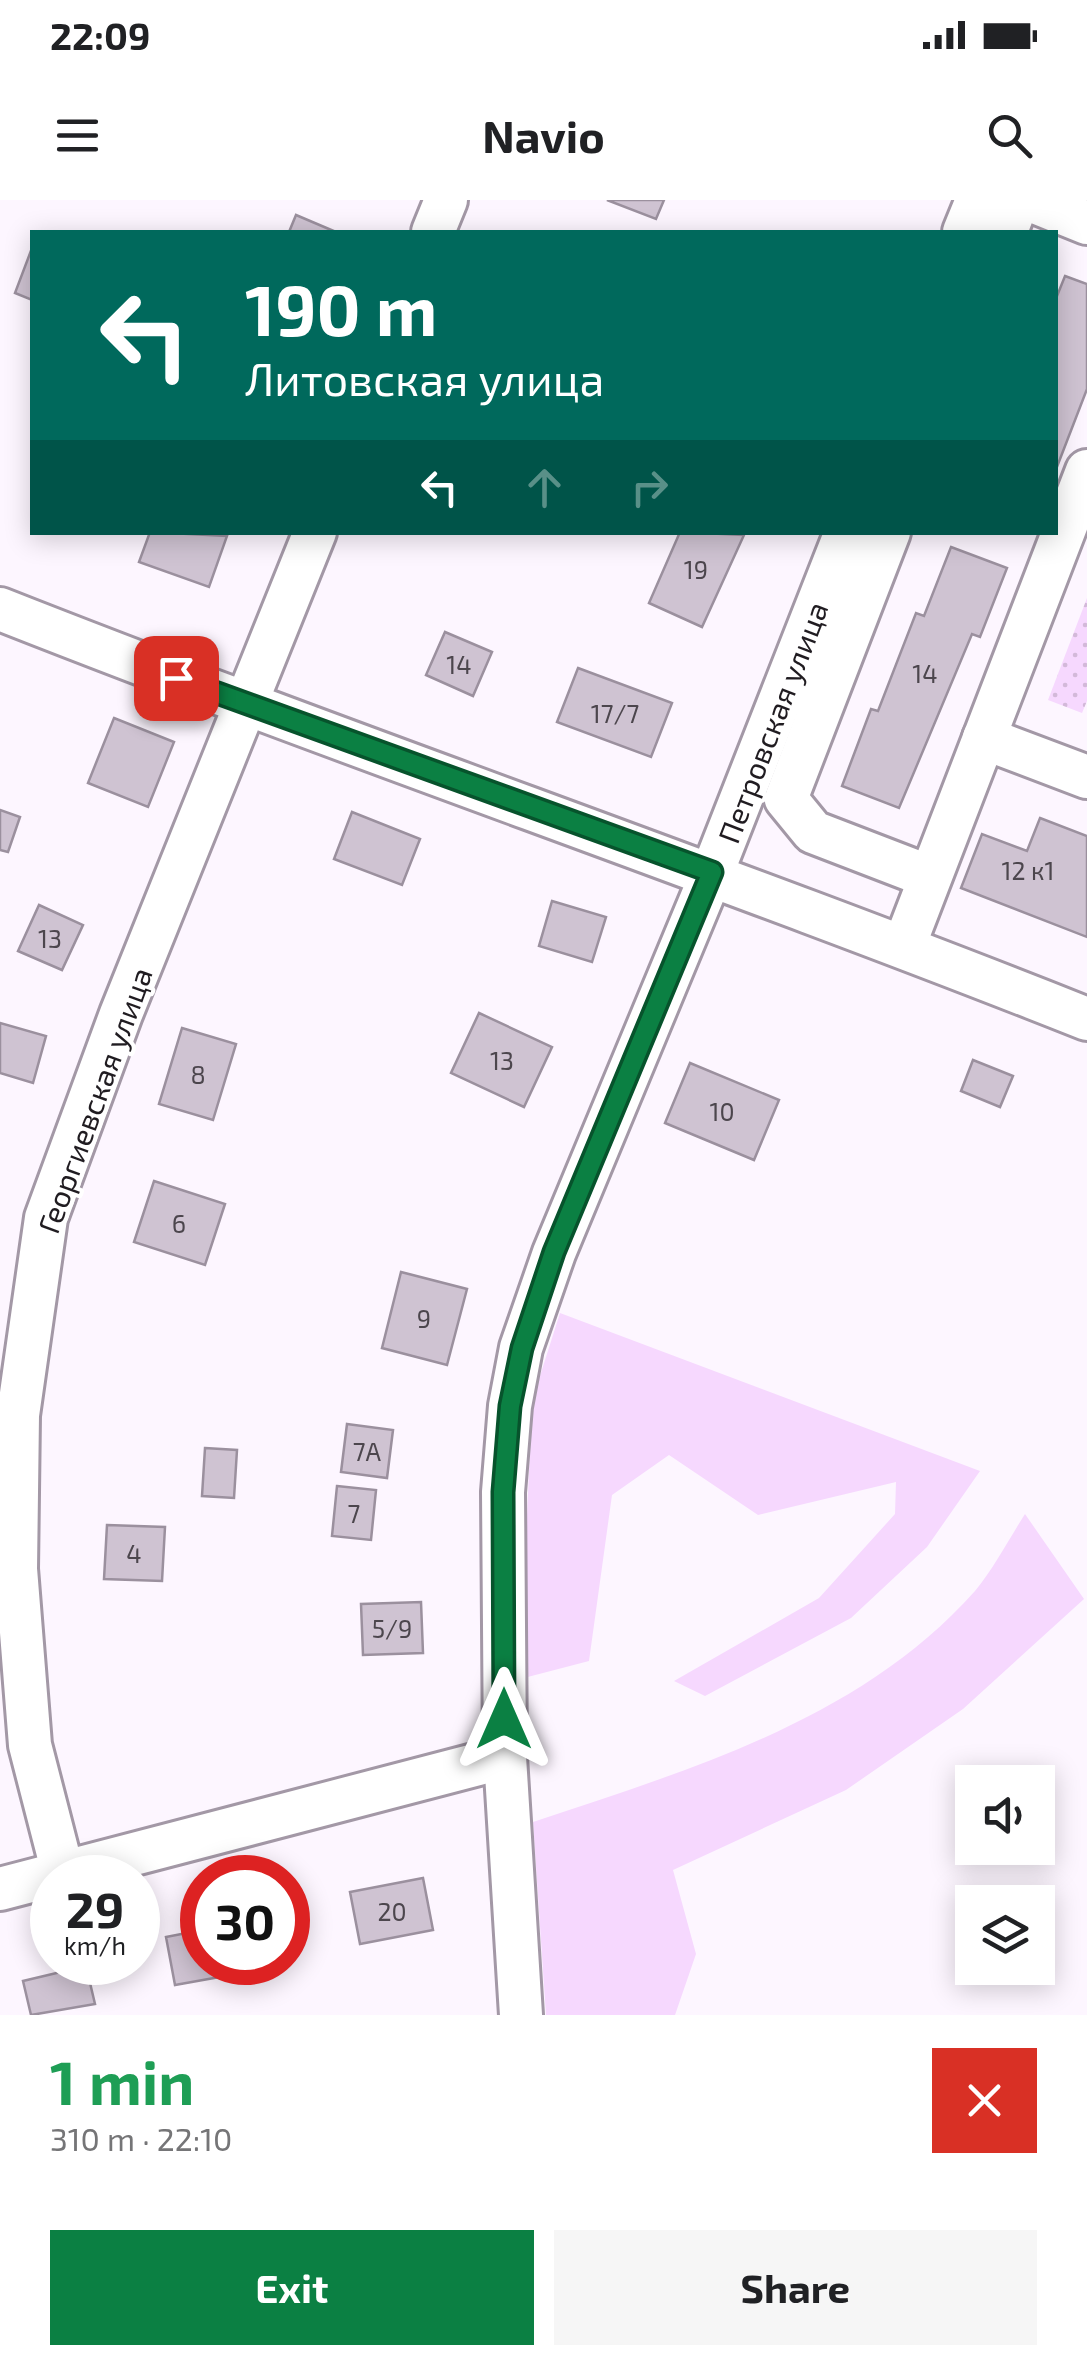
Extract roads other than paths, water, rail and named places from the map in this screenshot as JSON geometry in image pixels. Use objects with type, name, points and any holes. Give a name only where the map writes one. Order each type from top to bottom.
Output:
[{"type":"street","points":[[434,230],[446,200]]},
{"type":"street","points":[[974,215],[1018,200]]},
{"type":"street","points":[[1030,200],[1087,223]]},
{"type":"street","points":[[904,946],[1087,471]]},
{"type":"street","name":"Георгиевская улица","points":[[58,1855],[30,1745],[16,1570],[18,1415],[46,1218],[121,1014],[314,535]]},
{"type":"street","name":"Петровская улица","points":[[521,2015],[504,1757],[503,1492],[510,1406],[522,1348],[554,1252],[712,872],[845,535]]},
{"type":"street","points":[[888,535],[786,799],[813,832],[930,877]]},
{"type":"street","points":[[0,609],[246,706],[712,872],[1087,1019]]},
{"type":"street","points":[[984,738],[1087,777]]},
{"type":"street","points":[[135,1855],[504,1757]]},
{"type":"street","points":[[0,1889],[30,1882]]}]
